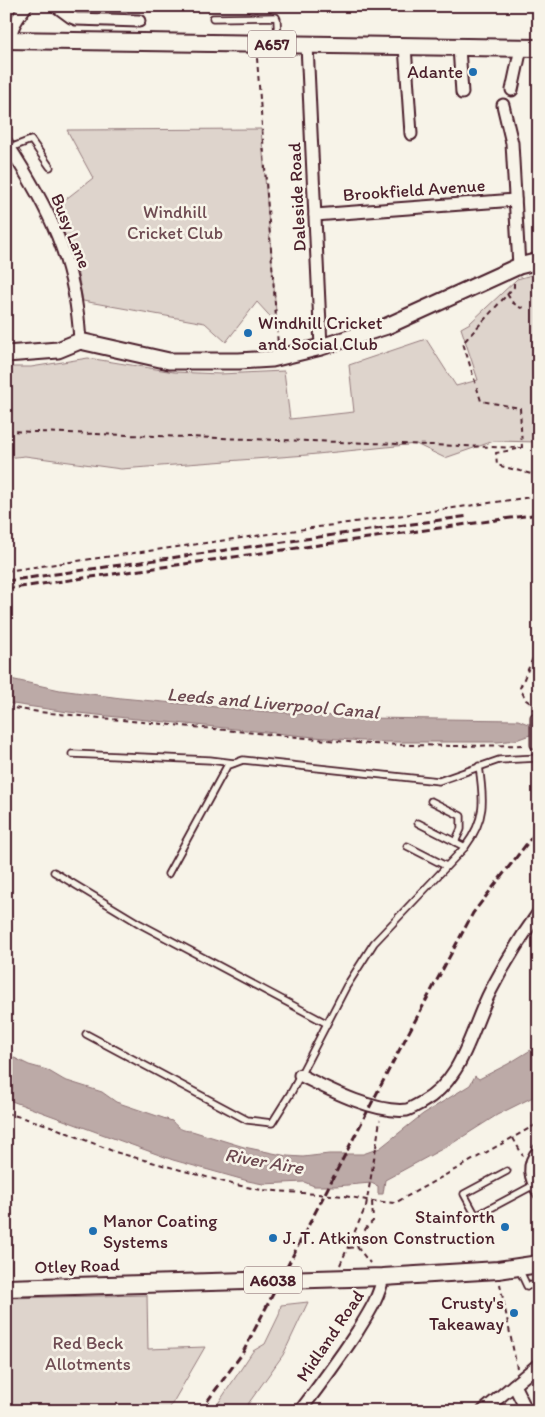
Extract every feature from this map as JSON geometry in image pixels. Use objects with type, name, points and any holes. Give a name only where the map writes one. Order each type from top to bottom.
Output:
[{"type":"main road","name":"A657","points":[[8,40],[539,48]]},
{"type":"main road","name":"Otley Road","points":[[6,1288],[378,1277],[498,1270],[539,1264]]},
{"type":"street","points":[[8,40],[14,23],[26,6]]},
{"type":"street","points":[[56,6],[71,18],[76,19],[139,20]]},
{"type":"street","name":"Daleside Road","points":[[307,45],[321,347]]},
{"type":"street","points":[[405,46],[411,134]]},
{"type":"street","points":[[459,47],[462,93]]},
{"type":"street","points":[[512,90],[521,48]]},
{"type":"street","points":[[503,105],[512,143],[516,267]]},
{"type":"street","name":"Busy Lane","points":[[8,145],[44,204],[61,243],[77,303],[80,341]]},
{"type":"street","name":"Brookfield Avenue","points":[[315,215],[514,200]]},
{"type":"street","points":[[6,354],[58,350],[80,341],[170,361],[239,362],[279,357],[321,347],[387,326],[516,267],[539,261]]},
{"type":"street","points":[[300,1075],[326,1088],[377,1108],[408,1110],[432,1097],[458,1068],[490,991],[527,928],[539,912]]},
{"type":"street","points":[[536,1189],[530,1167],[533,1157],[539,1150]]},
{"type":"street","name":"Midland Road","points":[[300,1411],[340,1357],[371,1310],[380,1292],[378,1277]]},
{"type":"street","points":[[483,1411],[539,1364]]},
{"type":"street","points":[[518,1382],[527,1411]]},
{"type":"lane","points":[[212,18],[276,17],[278,19],[278,44]]},
{"type":"lane","points":[[8,145],[31,140],[50,167]]},
{"type":"lane","points":[[534,717],[534,745]]},
{"type":"lane","points":[[72,754],[210,760],[236,763]]},
{"type":"lane","points":[[168,874],[227,766],[243,760],[439,781],[499,760],[539,758]]},
{"type":"lane","points":[[86,1034],[247,1120],[272,1123],[292,1091],[346,987],[374,943],[465,848],[474,835],[482,815],[483,795],[479,766]]},
{"type":"lane","points":[[431,800],[461,816],[462,829],[455,842]]},
{"type":"lane","points":[[418,823],[465,848]]},
{"type":"lane","points":[[407,846],[446,866]]},
{"type":"lane","points":[[54,872],[140,924],[326,1023]]},
{"type":"lane","points":[[507,1171],[464,1194],[476,1216],[536,1189]]},
{"type":"lane","points":[[518,1267],[527,1286],[539,1284]]},
{"type":"path","points":[[256,44],[279,357]]},
{"type":"path","points":[[516,267],[514,287],[463,343],[481,401],[520,408],[522,448]]},
{"type":"path","points":[[507,294],[513,303],[521,308],[524,307]]},
{"type":"path","points":[[6,431],[522,448]]},
{"type":"path","points":[[522,448],[496,453],[496,466],[539,476]]},
{"type":"path","points":[[6,571],[539,496]]},
{"type":"path","points":[[539,639],[536,651],[520,688],[526,700],[533,705],[539,704]]},
{"type":"path","points":[[533,705],[534,717]]},
{"type":"path","points":[[6,707],[88,717],[369,744],[534,745]]},
{"type":"path","points":[[334,1278],[366,1206],[382,1108]]},
{"type":"path","points":[[6,1113],[48,1125],[115,1152],[232,1184],[261,1190],[345,1196],[395,1203],[539,1124]]},
{"type":"path","points":[[512,1138],[530,1167]]},
{"type":"path","points":[[357,1247],[366,1228],[373,1221],[372,1201]]},
{"type":"path","points":[[348,1248],[357,1247]]},
{"type":"path","points":[[357,1247],[371,1264],[378,1277]]},
{"type":"path","points":[[498,1270],[518,1382]]},
{"type":"green space","name":"Windhill Cricket Club","points":[[261,129],[277,324],[257,302],[226,342],[205,323],[83,301],[74,254],[53,209],[93,178],[67,130]]},
{"type":"green space","points":[[539,273],[539,442],[494,441],[445,458],[416,444],[307,455],[121,469],[25,456],[6,458],[6,367],[31,367],[88,358],[174,372],[220,374],[284,371],[290,419],[354,412],[349,365],[426,339],[456,386],[478,380],[461,328],[470,323],[517,279]]},
{"type":"green space","points":[[6,1146],[9,1148],[12,1275],[6,1276]]},
{"type":"green space","name":"Red Beck Allotments","points":[[147,1295],[148,1349],[205,1347],[168,1411],[6,1411],[6,1298]]},
{"type":"green space","points":[[308,1302],[283,1355],[243,1411],[213,1411],[253,1351],[265,1344],[279,1315],[281,1305]]},
{"type":"water","points":[[6,678],[60,690],[121,698],[259,711],[366,718],[518,720],[528,724],[539,723],[539,736],[530,735],[516,740],[498,742],[375,742],[68,712],[6,703]]},
{"type":"water","name":"River Aire","points":[[539,1045],[539,1094],[497,1115],[453,1143],[385,1180],[383,1194],[378,1194],[378,1186],[371,1183],[314,1186],[304,1182],[263,1184],[248,1181],[173,1160],[6,1099],[6,1054],[29,1065],[47,1070],[64,1080],[102,1092],[116,1102],[172,1121],[183,1130],[244,1147],[287,1156],[363,1154],[380,1148],[423,1114],[470,1085],[475,1076],[479,1079]]},
{"type":"railway","points":[[6,589],[539,514]]},
{"type":"railway","points":[[6,581],[469,516]]},
{"type":"railway","points":[[200,1411],[242,1354],[394,1060],[473,913],[539,828]]},
{"type":"place","name":"Adante","points":[[473,72]]},
{"type":"place","name":"Windhill Cricket and Social Club","points":[[248,333]]},
{"type":"place","name":"Stainforth Construction","points":[[505,1227]]},
{"type":"place","name":"Manor Coating Systems","points":[[93,1231]]},
{"type":"place","name":"J. T. Atkinson","points":[[273,1238]]},
{"type":"place","name":"Crusty's Takeaway","points":[[514,1313]]},
{"type":"water label","name":"Leeds and Liverpool Canal","points":[[273,703]]}]
